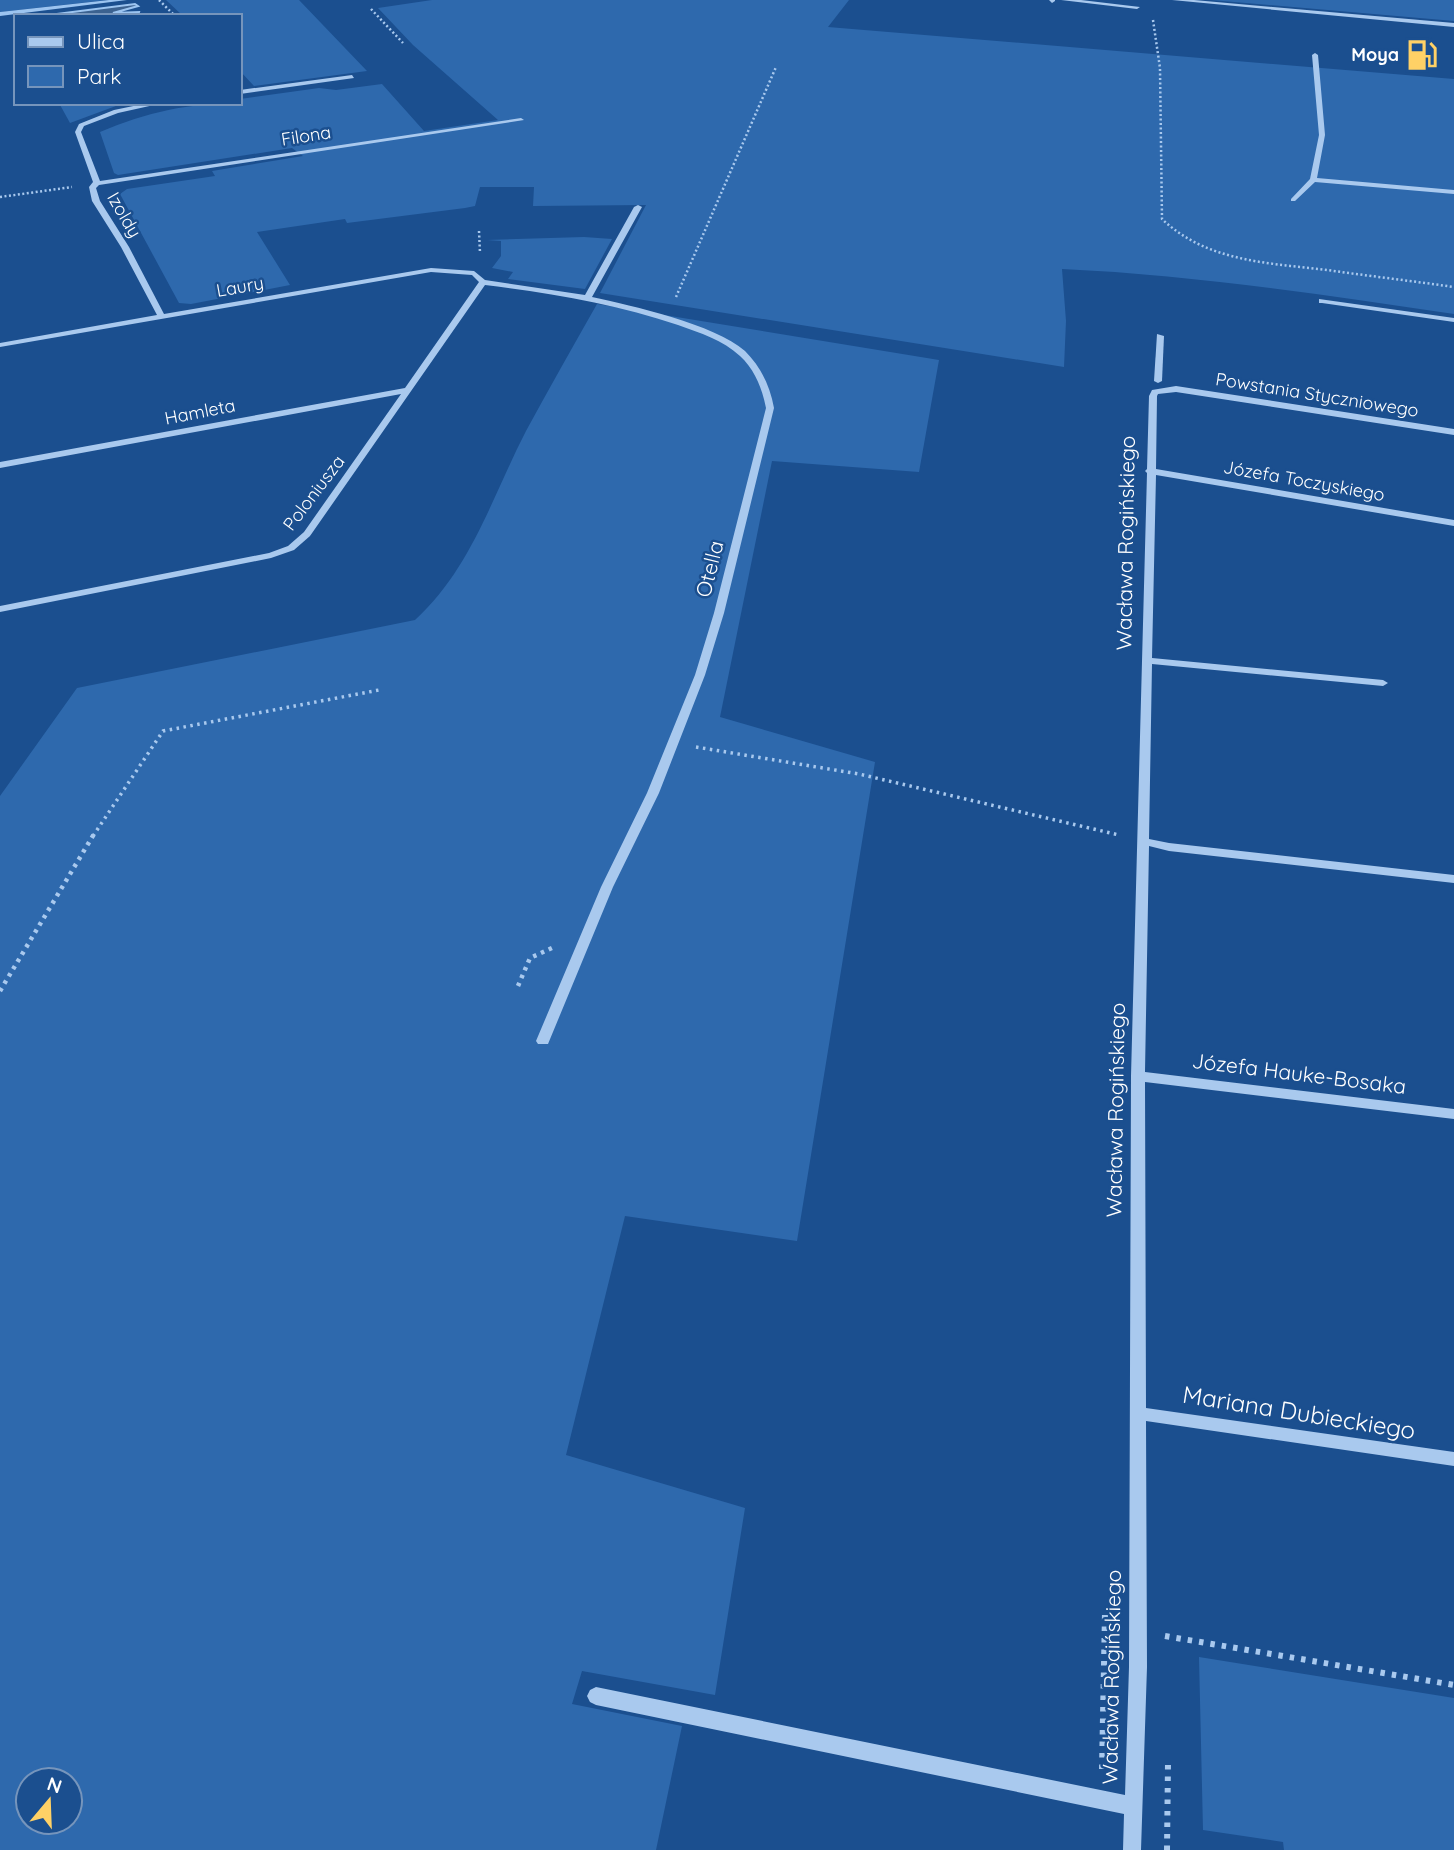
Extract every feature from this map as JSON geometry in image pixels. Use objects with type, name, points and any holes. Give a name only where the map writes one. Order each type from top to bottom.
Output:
[{"type":"street","points":[[1064,0],[1137,7]]},
{"type":"street","points":[[1175,0],[1454,25]]},
{"type":"street","points":[[1293,200],[1313,180],[1322,135],[1315,55]]},
{"type":"street","points":[[242,92],[352,78]]},
{"type":"street","name":"Izoldy","points":[[149,105],[116,111],[78,129],[96,201],[125,247],[162,317]]},
{"type":"street","name":"Filona","points":[[94,186],[521,120]]},
{"type":"street","points":[[1313,180],[1454,192]]},
{"type":"street","points":[[589,296],[638,207]]},
{"type":"street","name":"Laury","points":[[0,345],[431,270],[474,273],[483,282]]},
{"type":"street","name":"Otella","points":[[483,282],[589,296],[658,315],[726,341],[751,362],[764,383],[770,408],[719,613],[700,675],[653,793],[602,897],[543,1041]]},
{"type":"street","name":"Poloniusza","points":[[0,609],[271,555],[291,548],[307,534],[483,282]]},
{"type":"street","points":[[1322,301],[1454,320]]},
{"type":"street","points":[[1158,381],[1160,336]]},
{"type":"street","name":"Hamleta","points":[[0,466],[407,390]]},
{"type":"street","name":"Powstania Styczniowego","points":[[1176,390],[1454,432]]},
{"type":"street","name":"Wacława Rogińskiego","points":[[1132,1850],[1137,1630],[1138,1076],[1149,471],[1153,396],[1155,392],[1176,390]]},
{"type":"street","name":"Józefa Toczyskiego","points":[[1149,471],[1454,523]]},
{"type":"street","points":[[1146,660],[1383,683]]},
{"type":"street","points":[[1144,841],[1169,847],[1454,879]]},
{"type":"street","name":"Józefa Hauke-Bosaka","points":[[1138,1076],[1454,1114]]},
{"type":"street","name":"Mariana Dubieckiego","points":[[1137,1413],[1454,1459]]},
{"type":"street","points":[[596,1696],[1132,1806]]},
{"type":"path","points":[[159,0],[173,14]]},
{"type":"path","points":[[371,9],[403,43]]},
{"type":"path","points":[[1153,15],[1160,68],[1162,219],[1178,235],[1210,251],[1241,259],[1454,287]]},
{"type":"path","points":[[673,304],[776,66]]},
{"type":"path","points":[[0,197],[94,186]]},
{"type":"path","points":[[0,991],[84,850],[163,731],[379,690]]},
{"type":"path","points":[[719,751],[859,774],[1144,841]]},
{"type":"path","points":[[518,986],[530,957],[559,945]]},
{"type":"path","points":[[1137,1630],[1454,1685]]},
{"type":"green space","points":[[0,0],[107,0],[0,12]]},
{"type":"green space","points":[[166,0],[299,0],[367,71],[254,86],[242,73],[242,14],[181,14]]},
{"type":"green space","points":[[432,0],[849,0],[828,27],[1454,79],[1454,314],[1209,281],[1062,269],[1066,321],[1064,367],[600,293],[646,205],[533,206],[534,187],[480,187],[475,206],[465,208],[347,223],[345,219],[257,232],[290,285],[191,304],[179,303],[120,194],[127,189],[215,176],[212,171],[303,156],[292,148],[118,175],[114,173],[100,132],[152,114],[186,107],[242,105],[242,99],[319,88],[336,90],[382,84],[424,131],[498,120],[413,45],[378,8]]},
{"type":"green space","points":[[1211,0],[1454,0],[1454,21]]},
{"type":"green space","points":[[60,105],[119,105],[70,123]]},
{"type":"green space","points":[[584,237],[612,239],[585,289],[508,279],[513,272],[492,268],[501,256],[501,241],[487,240]]},
{"type":"green space","points":[[597,304],[939,360],[919,472],[772,461],[720,717],[875,762],[797,1241],[625,1216],[566,1455],[745,1508],[715,1695],[582,1671],[572,1704],[682,1726],[656,1850],[0,1850],[0,796],[77,688],[415,620],[434,600],[466,555],[526,431]]},
{"type":"green space","points":[[1199,1657],[1454,1698],[1454,1850],[1284,1850],[1283,1842],[1203,1830]]},
{"type":"shaded area","points":[[135,4],[138,6],[113,13],[139,12],[138,14],[57,14]]},
{"type":"waterway","points":[[0,14],[124,0]]},
{"type":"place","name":"Moya","points":[[1422,55]]}]
